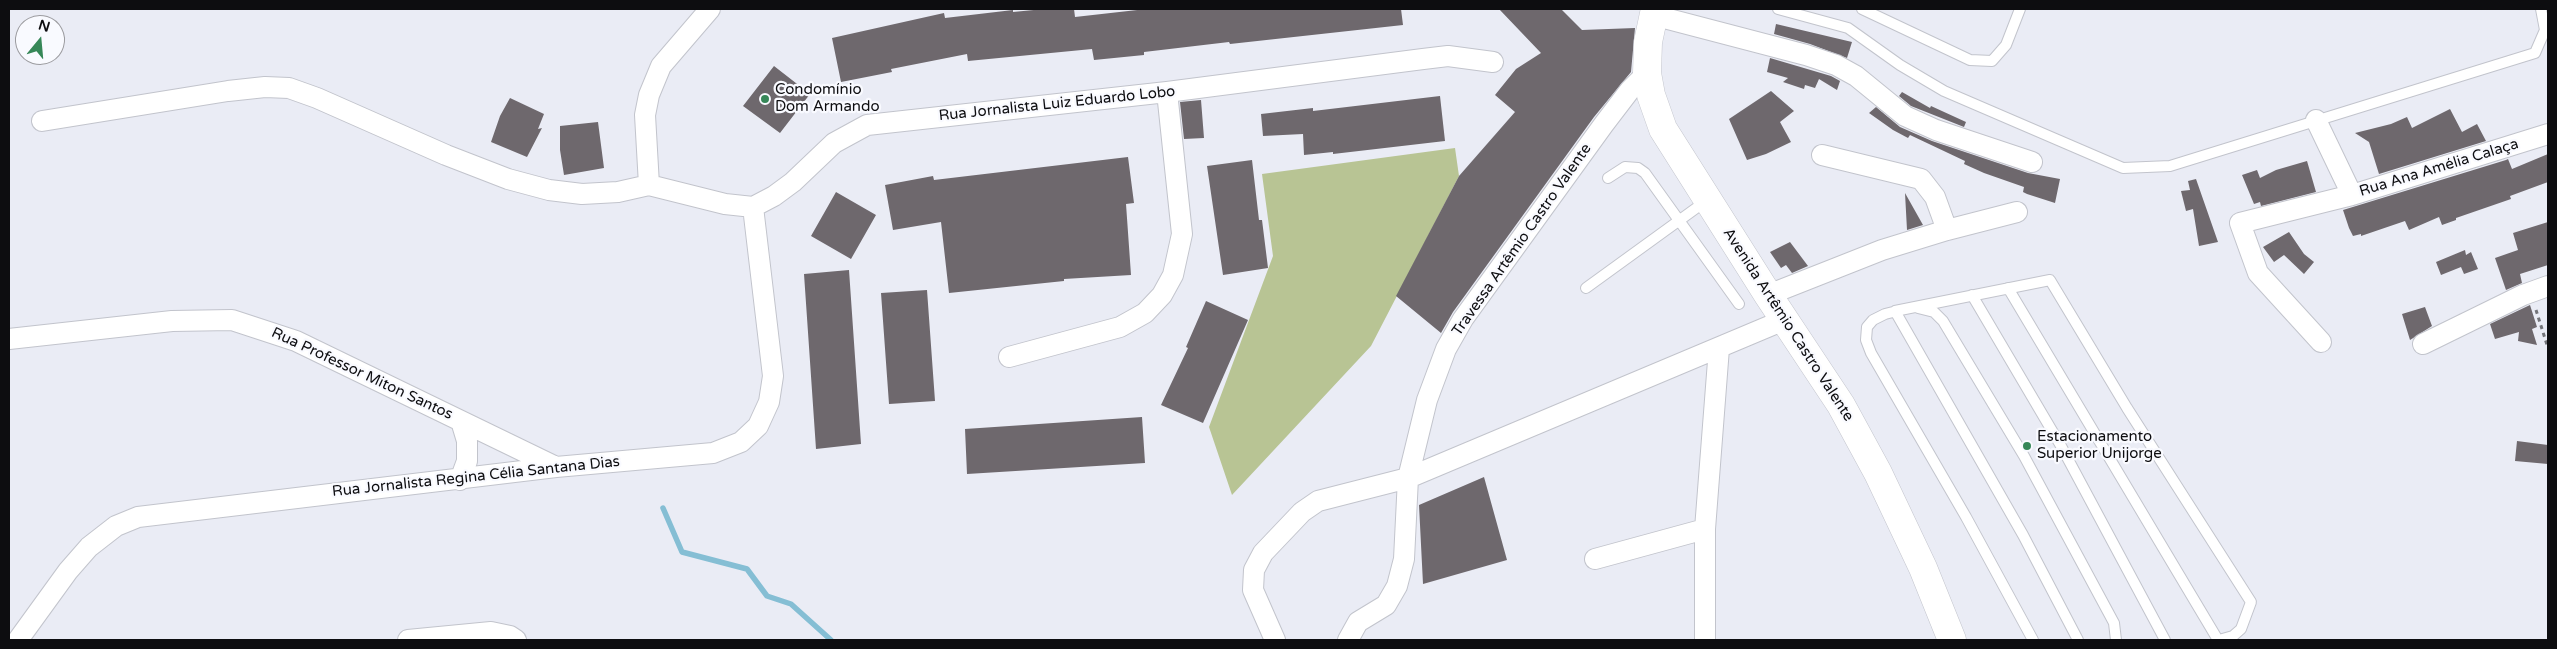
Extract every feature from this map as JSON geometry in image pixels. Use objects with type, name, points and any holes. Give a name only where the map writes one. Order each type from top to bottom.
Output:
[{"type":"main road","name":"Avenida Artêmio Castro Valente","points":[[1654,12],[1648,42],[1647,73],[1651,95],[1663,129],[1784,320],[1842,405],[1878,473],[1923,568],[1952,640]]},
{"type":"street","points":[[649,185],[645,116],[648,95],[662,66],[710,9]]},
{"type":"street","points":[[1654,12],[1836,65],[1856,76],[1906,116],[1936,130],[2032,162]]},
{"type":"street","name":"Rua Jornalista Luiz Eduardo Lobo","points":[[753,207],[774,196],[793,182],[834,143],[867,125],[1167,92],[1439,57],[1494,62]]},
{"type":"street","name":"Travessa Artêmio Castro Valente","points":[[1348,640],[1358,622],[1386,605],[1397,586],[1404,559],[1408,478],[1435,375],[1446,350],[1464,319],[1604,124],[1630,90],[1647,73]]},
{"type":"street","points":[[42,121],[228,91],[265,87],[289,88],[317,98],[446,155],[508,179],[548,190],[582,194],[618,192],[649,185],[725,204],[753,207]]},
{"type":"street","points":[[1010,357],[1120,327],[1144,314],[1162,294],[1173,275],[1182,234],[1167,92]]},
{"type":"street","name":"Rua Ana Amélia Calaça","points":[[2316,120],[2352,195],[2548,134]]},
{"type":"street","points":[[1822,155],[1921,179],[1935,197],[1947,230]]},
{"type":"street","points":[[2321,342],[2258,273],[2240,224],[2352,195]]},
{"type":"street","name":"Rua Jornalista Regina Célia Santana Dias","points":[[18,640],[68,571],[89,546],[116,526],[138,517],[329,492],[460,480],[556,467],[713,453],[740,442],[758,426],[770,402],[773,376],[753,207]]},
{"type":"street","points":[[1768,295],[1882,250],[1947,230],[2017,212]]},
{"type":"street","points":[[2423,344],[2539,289]]},
{"type":"street","name":"Rua Professor Miton Santos","points":[[9,339],[172,321],[232,320],[296,341],[556,467]]},
{"type":"street","points":[[1276,640],[1253,590],[1254,570],[1263,553],[1302,512],[1318,501],[1408,478],[1784,320]]},
{"type":"street","points":[[1705,640],[1705,529],[1719,348]]},
{"type":"street","points":[[460,480],[467,461],[467,441],[461,420]]},
{"type":"street","points":[[1595,560],[1705,529]]},
{"type":"street","points":[[408,640],[491,632],[510,636],[516,640]]},
{"type":"lane","points":[[1778,9],[1848,28],[1900,66],[1944,91],[2123,168],[2170,166],[2535,53],[2545,30],[2541,9]]},
{"type":"lane","points":[[1862,9],[1970,60],[1992,61],[2006,45],[2020,9]]},
{"type":"lane","points":[[1608,178],[1625,167],[1638,168],[1645,173],[1739,304]]},
{"type":"lane","points":[[1586,288],[1707,200]]},
{"type":"lane","points":[[2008,288],[2218,640],[2232,636],[2242,629],[2251,602],[2127,408],[2050,280],[2008,288],[1972,295],[1895,311],[1873,320],[1867,327],[1866,340],[1871,353],[1966,517],[2033,640]]},
{"type":"lane","points":[[1972,295],[2061,446],[2165,640]]},
{"type":"lane","points":[[1895,311],[1926,308],[1934,312],[1943,321],[2028,464],[2114,623],[2116,640]]},
{"type":"lane","points":[[1895,311],[2024,535],[2078,640]]},
{"type":"path","points":[[2539,289],[2548,348]]},
{"type":"green space","points":[[1455,148],[1459,176],[1371,346],[1232,495],[1209,427],[1273,256],[1262,174]]},
{"type":"building","points":[[1074,9],[1075,17],[1146,9],[1401,9],[1403,25],[1230,44],[1229,42],[1144,52],[1144,55],[1094,60],[1092,49],[968,61],[967,54],[891,69],[892,72],[841,82],[832,38],[944,13],[945,18],[1013,10],[1013,12]]},
{"type":"building","points":[[1499,9],[1561,9],[1582,30],[1635,28],[1631,72],[1594,117],[1453,312],[1441,333],[1396,296],[1459,176],[1515,112],[1495,95],[1516,69],[1541,53]]},
{"type":"building","points":[[1776,24],[1852,42],[1847,58],[1810,44],[1774,34]]},
{"type":"building","points":[[1770,58],[1831,76],[1840,81],[1837,90],[1819,79],[1815,88],[1805,85],[1804,89],[1783,82],[1788,78],[1767,72]]},
{"type":"building","name":"Condomínio Dom Armando","points":[[774,66],[810,94],[780,133],[743,106]]},
{"type":"building","points":[[1771,91],[1794,111],[1780,122],[1791,142],[1766,154],[1747,160],[1729,119]]},
{"type":"building","points":[[1902,92],[1930,108],[1931,106],[1966,122],[1964,127],[1911,106],[1899,96]]},
{"type":"building","points":[[1440,96],[1445,141],[1333,154],[1333,152],[1304,155],[1303,134],[1263,136],[1261,114],[1313,108],[1313,111]]},
{"type":"building","points":[[510,98],[544,114],[538,129],[542,128],[527,157],[491,142],[500,116]]},
{"type":"building","points":[[1201,100],[1204,138],[1184,139],[1180,102]]},
{"type":"building","points":[[1876,107],[1900,127],[1932,141],[2028,173],[2060,179],[2055,203],[2027,194],[2023,192],[2024,187],[1984,173],[1964,164],[1965,161],[1910,135],[1908,138],[1893,130],[1869,113]]},
{"type":"building","points":[[2450,109],[2462,132],[2477,124],[2486,141],[2379,174],[2369,142],[2355,133],[2391,124],[2407,117],[2412,128]]},
{"type":"building","points":[[598,122],[604,168],[564,175],[560,150],[560,126]]},
{"type":"building","points":[[2548,154],[2548,182],[2510,196],[2511,199],[2456,218],[2456,220],[2442,225],[2439,217],[2409,230],[2405,221],[2361,236],[2361,234],[2353,236],[2343,210],[2508,159],[2512,169]]},
{"type":"building","points":[[1128,157],[1134,203],[1126,204],[1131,275],[1064,279],[1064,281],[949,293],[941,222],[893,230],[885,185],[933,176],[934,180]]},
{"type":"building","points":[[1252,160],[1259,220],[1262,220],[1268,268],[1223,275],[1207,166]]},
{"type":"building","points":[[2307,161],[2316,192],[2261,206],[2260,202],[2254,204],[2242,175],[2257,170],[2260,178],[2276,170]]},
{"type":"building","points":[[2196,179],[2218,242],[2199,246],[2193,209],[2186,211],[2181,191],[2190,190],[2188,181]]},
{"type":"building","points":[[836,192],[876,215],[851,259],[811,236]]},
{"type":"building","points":[[1905,193],[1923,225],[1907,230]]},
{"type":"building","points":[[2548,222],[2548,265],[2520,274],[2522,283],[2506,290],[2495,258],[2518,250],[2513,233]]},
{"type":"building","points":[[2289,232],[2304,254],[2314,262],[2304,274],[2284,255],[2274,262],[2263,247]]},
{"type":"building","points":[[1790,242],[1808,266],[1792,273],[1786,265],[1781,268],[1770,252]]},
{"type":"building","points":[[2465,250],[2466,255],[2471,252],[2478,269],[2464,274],[2461,267],[2441,275],[2436,262]]},
{"type":"building","points":[[849,270],[861,444],[816,449],[804,274]]},
{"type":"building","points":[[927,290],[935,401],[889,404],[881,293]]},
{"type":"building","points":[[1206,301],[1248,320],[1203,423],[1161,405],[1188,348],[1186,347]]},
{"type":"building","points":[[2530,305],[2537,327],[2532,329],[2537,345],[2518,341],[2519,332],[2495,339],[2490,324]]},
{"type":"building","points":[[2425,307],[2432,326],[2410,340],[2402,314]]},
{"type":"building","points":[[1142,417],[1145,463],[967,474],[965,429]]},
{"type":"building","points":[[2517,441],[2548,445],[2548,464],[2515,461]]},
{"type":"building","points":[[1484,477],[1507,560],[1423,584],[1419,505]]},
{"type":"waterway","points":[[663,508],[682,552],[747,569],[767,596],[791,604],[831,640]]},
{"type":"place","name":"Condomínio Dom Armando","points":[[765,99]]},
{"type":"place","name":"Estacionamento Superior Unijorge","points":[[2027,446]]}]
